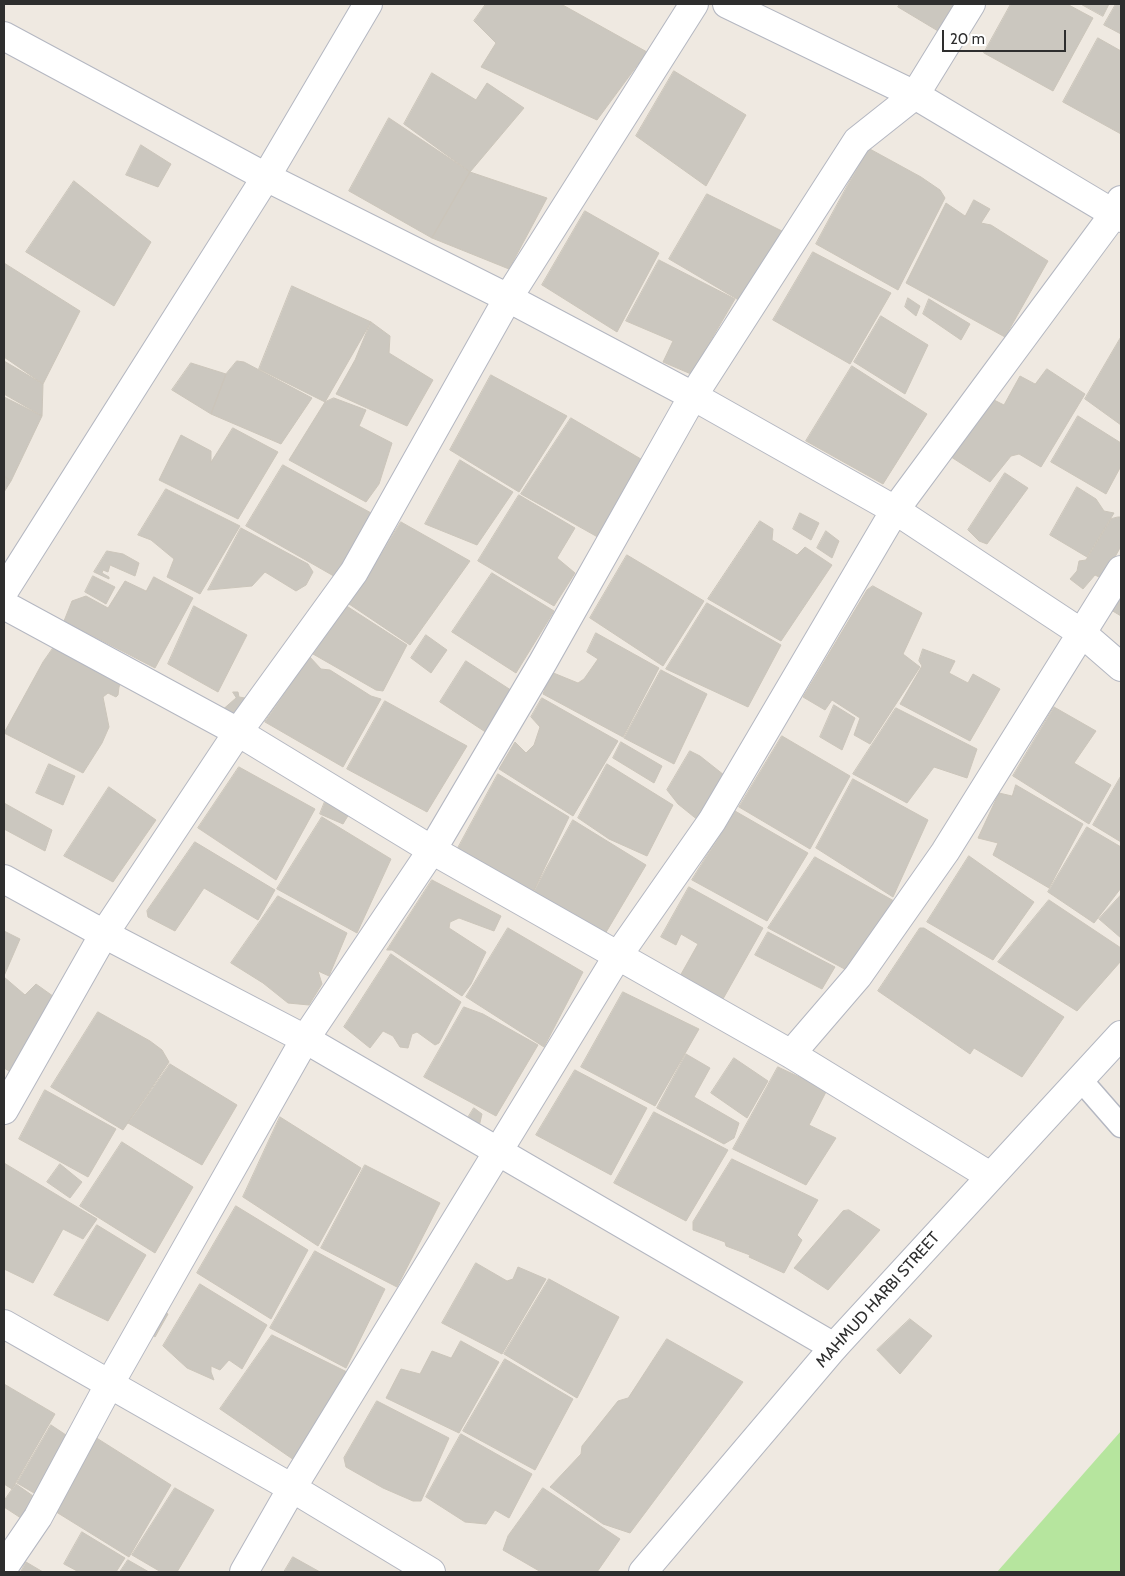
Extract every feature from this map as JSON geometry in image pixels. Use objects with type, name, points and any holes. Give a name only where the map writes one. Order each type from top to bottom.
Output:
[{"type":"street","points":[[4,591],[266,177],[368,4]]},
{"type":"street","points":[[4,1110],[104,934],[238,732],[354,572],[508,298],[694,4]]},
{"type":"street","points":[[244,1572],[292,1488],[617,957],[712,821],[895,510],[1119,211],[915,95],[728,4]]},
{"type":"street","points":[[4,1567],[38,1517],[109,1385],[305,1038],[432,850],[543,662],[693,396],[857,141],[915,95],[970,4]]},
{"type":"street","points":[[4,36],[266,177],[508,298],[693,396],[895,510],[1083,634],[1121,667]]},
{"type":"street","points":[[791,1054],[858,976],[946,852],[1121,570]]},
{"type":"street","points":[[4,605],[238,732],[432,850],[617,957],[791,1054],[990,1176]]},
{"type":"street","points":[[4,879],[104,934],[305,1038],[834,1346]]},
{"type":"street","name":"MAHMUD HARBI STREET","points":[[643,1572],[834,1346],[1121,1035]]},
{"type":"street","points":[[4,1324],[292,1488],[431,1572]]},
{"type":"lane","points":[[1080,1078],[1121,1126]]},
{"type":"green space","points":[[1121,1431],[1121,1572],[997,1572]]},
{"type":"building","points":[[486,4],[561,4],[647,52],[597,120],[481,67],[496,43],[474,21]]},
{"type":"building","points":[[900,4],[953,4],[938,31],[898,7]]},
{"type":"building","points":[[1011,4],[1067,4],[1093,18],[1053,91],[984,53]]},
{"type":"building","points":[[1081,4],[1109,4],[1103,16]]},
{"type":"building","points":[[1116,4],[1121,4],[1121,34],[1104,25]]},
{"type":"building","points":[[1098,38],[1121,51],[1121,134],[1063,102]]},
{"type":"building","points":[[674,71],[746,115],[706,186],[636,136]]},
{"type":"building","points":[[432,73],[476,100],[487,83],[524,108],[470,172],[404,124]]},
{"type":"building","points":[[389,118],[470,172],[432,238],[349,191]]},
{"type":"building","points":[[141,145],[171,164],[158,187],[126,175]]},
{"type":"building","points":[[868,148],[921,177],[940,190],[945,198],[898,290],[816,244]]},
{"type":"building","points":[[470,172],[547,198],[509,269],[432,238]]},
{"type":"building","points":[[74,181],[151,242],[114,306],[26,252]]},
{"type":"building","points":[[707,194],[782,231],[742,302],[669,259]]},
{"type":"building","points":[[974,200],[990,209],[981,223],[991,225],[1048,261],[1005,337],[906,283],[946,203],[965,216]]},
{"type":"building","points":[[585,211],[659,253],[617,332],[542,285]]},
{"type":"building","points":[[813,252],[891,293],[850,364],[773,320]]},
{"type":"building","points":[[659,260],[735,299],[691,374],[663,362],[673,341],[626,321]]},
{"type":"building","points":[[4,263],[80,311],[43,384],[4,357]]},
{"type":"building","points":[[292,286],[371,322],[325,402],[259,369]]},
{"type":"building","points":[[908,298],[920,306],[916,316],[905,307]]},
{"type":"building","points":[[929,299],[970,324],[961,340],[923,314]]},
{"type":"building","points":[[881,316],[928,345],[905,394],[854,362]]},
{"type":"building","points":[[371,322],[390,336],[389,353],[433,380],[407,426],[336,394],[355,360]]},
{"type":"building","points":[[1121,337],[1121,425],[1085,399]]},
{"type":"building","points":[[4,361],[43,384],[42,416],[4,394]]},
{"type":"building","points":[[237,361],[244,362],[312,398],[281,444],[211,414],[226,374]]},
{"type":"building","points":[[191,363],[226,374],[211,414],[172,390]]},
{"type":"building","points":[[852,366],[927,414],[883,484],[806,441]]},
{"type":"building","points":[[1047,369],[1085,394],[1041,467],[1019,454],[1011,456],[990,482],[948,455],[994,400],[1004,405],[1020,376],[1035,384]]},
{"type":"building","points":[[491,375],[567,416],[519,492],[450,450]]},
{"type":"building","points":[[4,397],[42,416],[11,481],[4,476]]},
{"type":"building","points":[[334,398],[366,410],[359,426],[392,443],[379,484],[366,502],[289,460],[325,402]]},
{"type":"building","points":[[1078,416],[1121,443],[1121,466],[1106,494],[1051,462]]},
{"type":"building","points":[[571,418],[646,462],[603,540],[521,494]]},
{"type":"building","points":[[233,428],[278,452],[238,519],[159,480],[181,435],[211,451],[211,462]]},
{"type":"building","points":[[460,460],[513,492],[477,545],[425,524]]},
{"type":"building","points":[[283,465],[373,514],[339,579],[246,526]]},
{"type":"building","points":[[1005,473],[1028,488],[987,544],[979,541],[968,530]]},
{"type":"building","points":[[4,476],[11,481],[4,492]]},
{"type":"building","points":[[1077,487],[1096,499],[1104,511],[1114,513],[1087,557],[1050,535]]},
{"type":"building","points":[[166,489],[240,526],[200,594],[167,577],[174,559],[151,540],[138,535]]},
{"type":"building","points":[[519,495],[575,528],[557,558],[575,573],[554,606],[478,561]]},
{"type":"building","points":[[800,513],[819,523],[811,540],[793,529]]},
{"type":"building","points":[[1121,517],[1121,546],[1103,579],[1095,575],[1083,589],[1070,579],[1077,571],[1079,561],[1086,560],[1111,519]]},
{"type":"building","points":[[760,521],[773,529],[772,540],[797,555],[805,547],[832,565],[781,641],[708,599]]},
{"type":"building","points":[[401,522],[470,561],[410,645],[349,604]]},
{"type":"building","points":[[241,528],[308,564],[313,572],[306,585],[296,591],[265,572],[252,586],[208,590]]},
{"type":"building","points":[[826,531],[839,541],[832,558],[817,548]]},
{"type":"building","points":[[107,551],[123,554],[139,563],[135,576],[110,565],[108,572],[103,570],[102,573],[109,577],[109,579],[94,572]]},
{"type":"building","points":[[627,555],[704,601],[663,666],[590,618]]},
{"type":"building","points":[[492,573],[554,611],[516,673],[452,632]]},
{"type":"building","points":[[93,576],[115,587],[106,604],[85,592]]},
{"type":"building","points":[[154,577],[193,598],[155,668],[64,621],[72,601],[86,596],[108,608],[125,581],[146,591]]},
{"type":"building","points":[[873,586],[922,613],[903,654],[920,667],[870,744],[854,735],[860,718],[832,700],[825,710],[803,697],[867,590]]},
{"type":"building","points":[[1121,592],[1121,616],[1111,610]]},
{"type":"building","points":[[707,603],[781,645],[748,707],[666,669]]},
{"type":"building","points":[[345,605],[407,645],[383,691],[376,690],[313,654]]},
{"type":"building","points":[[194,606],[247,635],[218,692],[168,664]]},
{"type":"building","points":[[596,633],[659,668],[623,737],[543,694],[551,672],[578,683],[584,679],[598,659],[587,652]]},
{"type":"building","points":[[426,635],[447,650],[431,673],[411,658]]},
{"type":"building","points":[[56,644],[122,680],[116,697],[108,693],[103,697],[109,727],[102,743],[83,773],[4,733],[43,662]]},
{"type":"building","points":[[923,649],[955,661],[949,673],[968,683],[973,674],[1000,689],[970,741],[900,704],[922,666],[919,661]]},
{"type":"building","points":[[309,656],[321,669],[330,670],[371,696],[381,699],[343,767],[265,722]]},
{"type":"building","points":[[466,661],[520,696],[493,737],[440,702]]},
{"type":"building","points":[[661,670],[707,694],[674,764],[624,738]]},
{"type":"building","points":[[233,692],[238,692],[239,697],[246,700],[231,718],[220,712],[236,698]]},
{"type":"building","points":[[542,698],[618,741],[573,816],[499,769],[515,742],[526,753],[534,745],[540,727],[531,717]]},
{"type":"building","points":[[385,701],[467,746],[427,812],[347,769]]},
{"type":"building","points":[[834,705],[855,718],[842,750],[820,737]]},
{"type":"building","points":[[1054,707],[1096,731],[1074,763],[1111,785],[1089,824],[1013,776]]},
{"type":"building","points":[[896,708],[977,749],[967,778],[934,767],[907,803],[853,774]]},
{"type":"building","points":[[782,736],[850,776],[810,849],[739,807]]},
{"type":"building","points":[[621,742],[662,766],[654,783],[613,758]]},
{"type":"building","points":[[690,751],[700,756],[729,779],[704,825],[678,804],[667,790]]},
{"type":"building","points":[[49,764],[75,776],[63,805],[36,793]]},
{"type":"building","points":[[607,764],[673,805],[647,856],[609,839],[578,818]]},
{"type":"building","points":[[239,767],[315,809],[276,880],[198,828]]},
{"type":"building","points":[[498,774],[569,817],[533,892],[458,848]]},
{"type":"building","points":[[1121,776],[1121,842],[1093,825]]},
{"type":"building","points":[[853,779],[928,820],[893,897],[816,848]]},
{"type":"building","points":[[1016,785],[1083,824],[1049,888],[993,855],[998,843],[978,838],[999,793],[1012,796]]},
{"type":"building","points":[[109,787],[156,820],[113,882],[64,856]]},
{"type":"building","points":[[326,799],[349,814],[343,824],[320,814]]},
{"type":"building","points":[[4,803],[52,830],[45,851],[4,829]]},
{"type":"building","points":[[735,811],[808,853],[767,921],[692,880]]},
{"type":"building","points":[[322,817],[391,859],[357,933],[277,889]]},
{"type":"building","points":[[573,820],[646,865],[605,934],[533,893]]},
{"type":"building","points":[[1087,827],[1121,847],[1121,888],[1094,923],[1048,892]]},
{"type":"building","points":[[195,842],[275,890],[258,920],[204,888],[175,931],[148,917],[147,911]]},
{"type":"building","points":[[969,856],[1034,902],[993,960],[927,922]]},
{"type":"building","points":[[815,857],[894,901],[852,973],[768,928]]},
{"type":"building","points":[[432,880],[501,916],[494,931],[459,918],[450,922],[449,928],[486,952],[471,984],[462,996],[392,950],[387,950]]},
{"type":"building","points":[[689,887],[763,928],[723,999],[680,976],[698,944],[681,934],[676,945],[661,937]]},
{"type":"building","points":[[1121,895],[1121,938],[1099,919]]},
{"type":"building","points":[[278,896],[347,933],[329,976],[318,971],[322,984],[309,1005],[288,1003],[263,983],[231,963]]},
{"type":"building","points":[[1049,900],[1121,948],[1121,961],[1077,1011],[998,962]]},
{"type":"building","points":[[508,928],[583,972],[544,1047],[466,997]]},
{"type":"building","points":[[920,928],[924,928],[1064,1017],[1022,1077],[974,1048],[970,1054],[878,991]]},
{"type":"building","points":[[4,931],[20,939],[4,976]]},
{"type":"building","points":[[768,932],[835,967],[822,989],[755,955]]},
{"type":"building","points":[[391,954],[461,1002],[439,1043],[435,1045],[417,1032],[412,1034],[408,1048],[400,1047],[393,1036],[383,1031],[370,1048],[344,1027]]},
{"type":"building","points":[[4,977],[25,995],[36,984],[57,999],[9,1071],[4,1068]]},
{"type":"building","points":[[623,992],[699,1029],[655,1106],[581,1067]]},
{"type":"building","points":[[464,1007],[483,1014],[538,1045],[496,1116],[424,1077]]},
{"type":"building","points":[[98,1012],[150,1041],[162,1050],[169,1062],[123,1130],[51,1087]]},
{"type":"building","points":[[686,1054],[710,1068],[694,1097],[739,1123],[734,1138],[724,1144],[657,1108]]},
{"type":"building","points":[[734,1058],[768,1081],[747,1118],[711,1093]]},
{"type":"building","points":[[170,1064],[237,1105],[202,1165],[128,1123]]},
{"type":"building","points":[[778,1067],[827,1090],[809,1125],[836,1138],[806,1185],[733,1149]]},
{"type":"building","points":[[575,1070],[647,1108],[611,1175],[536,1135]]},
{"type":"building","points":[[45,1090],[116,1129],[88,1177],[19,1139]]},
{"type":"building","points":[[474,1108],[482,1114],[477,1135],[464,1124]]},
{"type":"building","points":[[654,1112],[728,1150],[686,1221],[614,1183]]},
{"type":"building","points":[[280,1117],[361,1168],[318,1246],[243,1197]]},
{"type":"building","points":[[122,1142],[193,1187],[155,1253],[80,1206]]},
{"type":"building","points":[[732,1159],[818,1200],[797,1235],[802,1240],[784,1273],[749,1257],[750,1255],[726,1246],[725,1242],[693,1230],[693,1222]]},
{"type":"building","points":[[4,1163],[97,1219],[83,1239],[63,1229],[33,1283],[4,1269]]},
{"type":"building","points":[[60,1164],[82,1182],[70,1198],[47,1182]]},
{"type":"building","points":[[365,1165],[440,1203],[397,1287],[321,1248]]},
{"type":"building","points":[[236,1206],[308,1250],[271,1319],[197,1273]]},
{"type":"building","points":[[849,1210],[880,1230],[828,1290],[794,1268],[843,1211]]},
{"type":"building","points":[[97,1225],[146,1255],[108,1321],[54,1295]]},
{"type":"building","points":[[315,1251],[385,1289],[346,1368],[270,1328]]},
{"type":"building","points":[[476,1263],[507,1281],[513,1279],[518,1267],[546,1279],[502,1354],[442,1323]]},
{"type":"building","points":[[549,1279],[619,1317],[577,1398],[504,1354]]},
{"type":"building","points":[[200,1284],[267,1325],[242,1369],[229,1360],[220,1370],[211,1366],[214,1380],[187,1368],[163,1346]]},
{"type":"building","points":[[162,1310],[168,1314],[155,1337],[148,1332]]},
{"type":"building","points":[[910,1319],[932,1336],[900,1374],[877,1350]]},
{"type":"building","points":[[272,1335],[347,1372],[294,1460],[220,1409]]},
{"type":"building","points":[[667,1339],[743,1382],[630,1533],[603,1524],[550,1487],[581,1454],[582,1446],[618,1401],[628,1398]]},
{"type":"building","points":[[461,1341],[499,1362],[459,1433],[386,1398],[401,1369],[420,1374],[432,1351],[451,1358]]},
{"type":"building","points":[[505,1359],[573,1399],[535,1470],[463,1431]]},
{"type":"building","points":[[4,1384],[55,1414],[12,1489],[4,1484]]},
{"type":"building","points":[[377,1401],[449,1438],[421,1501],[413,1501],[383,1488],[346,1467],[344,1458]]},
{"type":"building","points":[[51,1425],[72,1439],[39,1496],[17,1483]]},
{"type":"building","points":[[461,1434],[532,1474],[509,1518],[495,1510],[486,1524],[465,1522],[426,1497]]},
{"type":"building","points":[[95,1437],[171,1485],[129,1557],[53,1510]]},
{"type":"building","points":[[16,1484],[43,1503],[27,1522],[4,1507],[4,1501]]},
{"type":"building","points":[[175,1488],[214,1510],[177,1572],[161,1572],[132,1555]]},
{"type":"building","points":[[543,1488],[620,1539],[597,1572],[541,1572],[503,1550],[508,1536]]},
{"type":"building","points":[[82,1532],[125,1558],[116,1572],[79,1572],[64,1564]]},
{"type":"building","points":[[293,1557],[320,1572],[284,1572]]},
{"type":"building","points":[[128,1560],[149,1572],[120,1572]]},
{"type":"building","points":[[26,1562],[43,1572],[21,1572]]}]
